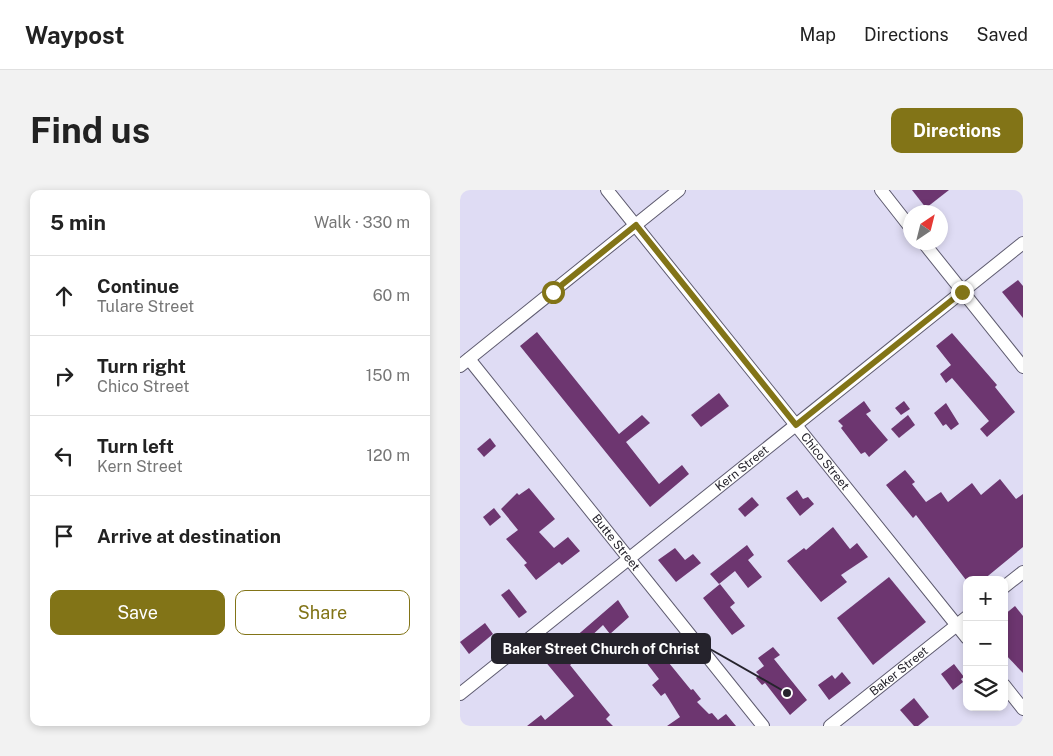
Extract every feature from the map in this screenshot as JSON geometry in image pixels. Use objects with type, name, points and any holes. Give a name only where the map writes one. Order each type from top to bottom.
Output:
[{"type":"street","name":"Chico Street","points":[[607,190],[963,633]]},
{"type":"street","points":[[464,362],[679,190]]},
{"type":"street","points":[[881,190],[903,218]]},
{"type":"street","name":"Kern Street","points":[[461,692],[1023,243]]},
{"type":"street","points":[[929,250],[1023,367]]},
{"type":"street","name":"Butte Street","points":[[464,362],[629,559],[763,726]]},
{"type":"street","points":[[1008,584],[1023,572]]},
{"type":"street","name":"Baker Street","points":[[830,726],[963,620]]},
{"type":"street","points":[[1008,690],[1023,709]]},
{"type":"building","points":[[912,190],[949,190],[930,205],[924,205]]},
{"type":"building","points":[[1018,280],[1023,286],[1023,318],[1002,292]]},
{"type":"building","points":[[537,332],[619,434],[642,415],[650,423],[626,442],[659,484],[682,465],[689,474],[650,507],[520,346]]},
{"type":"building","points":[[952,333],[997,385],[995,387],[1015,412],[987,437],[980,429],[989,421],[952,378],[946,383],[940,374],[951,365],[936,346]]},
{"type":"building","points":[[719,393],[729,406],[701,427],[691,415]]},
{"type":"building","points":[[864,401],[871,411],[866,414],[888,440],[869,457],[865,452],[861,454],[841,428],[843,426],[838,421]]},
{"type":"building","points":[[904,401],[910,409],[901,415],[895,408]]},
{"type":"building","points":[[946,403],[959,424],[951,430],[946,424],[943,426],[934,413]]},
{"type":"building","points":[[908,415],[915,425],[899,438],[891,429]]},
{"type":"building","points":[[490,438],[496,446],[484,457],[477,449]]},
{"type":"building","points":[[905,470],[915,482],[912,484],[926,502],[941,492],[948,502],[972,483],[981,495],[1000,479],[1016,499],[1023,494],[1023,547],[988,576],[963,576],[916,515],[913,518],[886,485]]},
{"type":"building","points":[[529,488],[555,519],[539,532],[554,548],[568,537],[580,551],[562,565],[559,562],[536,580],[524,565],[527,563],[506,539],[518,530],[501,509],[517,493],[519,495]]},
{"type":"building","points":[[797,490],[803,499],[808,497],[814,504],[800,516],[786,498]]},
{"type":"building","points":[[752,497],[759,505],[745,517],[738,509]]},
{"type":"building","points":[[494,508],[501,517],[490,526],[483,517]]},
{"type":"building","points":[[833,527],[850,549],[857,543],[868,557],[841,575],[847,582],[821,602],[787,561],[804,548],[806,550]]},
{"type":"building","points":[[747,545],[754,555],[748,560],[762,577],[748,588],[735,571],[719,584],[710,574]]},
{"type":"building","points":[[675,548],[685,560],[693,554],[701,563],[676,582],[658,560]]},
{"type":"building","points":[[889,577],[926,622],[873,665],[837,618]]},
{"type":"building","points":[[720,584],[735,603],[730,607],[745,626],[732,635],[703,598]]},
{"type":"building","points":[[509,589],[527,612],[519,618],[501,595]]},
{"type":"building","points":[[618,600],[629,617],[610,634],[603,625],[586,641],[591,647],[570,665],[610,715],[606,719],[613,726],[527,726],[541,715],[545,720],[574,696],[539,654],[553,643],[559,651]]},
{"type":"building","points":[[1015,606],[1023,616],[1023,673],[1008,657],[1008,612]]},
{"type":"building","points":[[485,623],[493,634],[469,654],[460,642]]},
{"type":"building","points":[[656,647],[691,690],[693,689],[701,699],[697,702],[709,714],[712,713],[718,720],[726,714],[736,726],[667,726],[680,717],[665,693],[661,696],[652,685],[659,679],[642,657]]},
{"type":"building","points":[[773,647],[780,655],[774,659],[807,700],[790,715],[765,683],[762,685],[756,678],[759,675],[756,672],[764,666],[758,658]]},
{"type":"building","points":[[954,664],[963,676],[961,679],[963,682],[953,690],[941,674]]},
{"type":"building","points":[[842,672],[851,683],[829,700],[818,685],[832,675],[835,679]]},
{"type":"building","points":[[914,698],[929,717],[918,726],[914,726],[900,710]]},
{"type":"place","name":"Baker Street Church of Christ","points":[[787,693]]},
{"type":"route","points":[[553,292],[636,225],[796,425],[962,292]]}]
